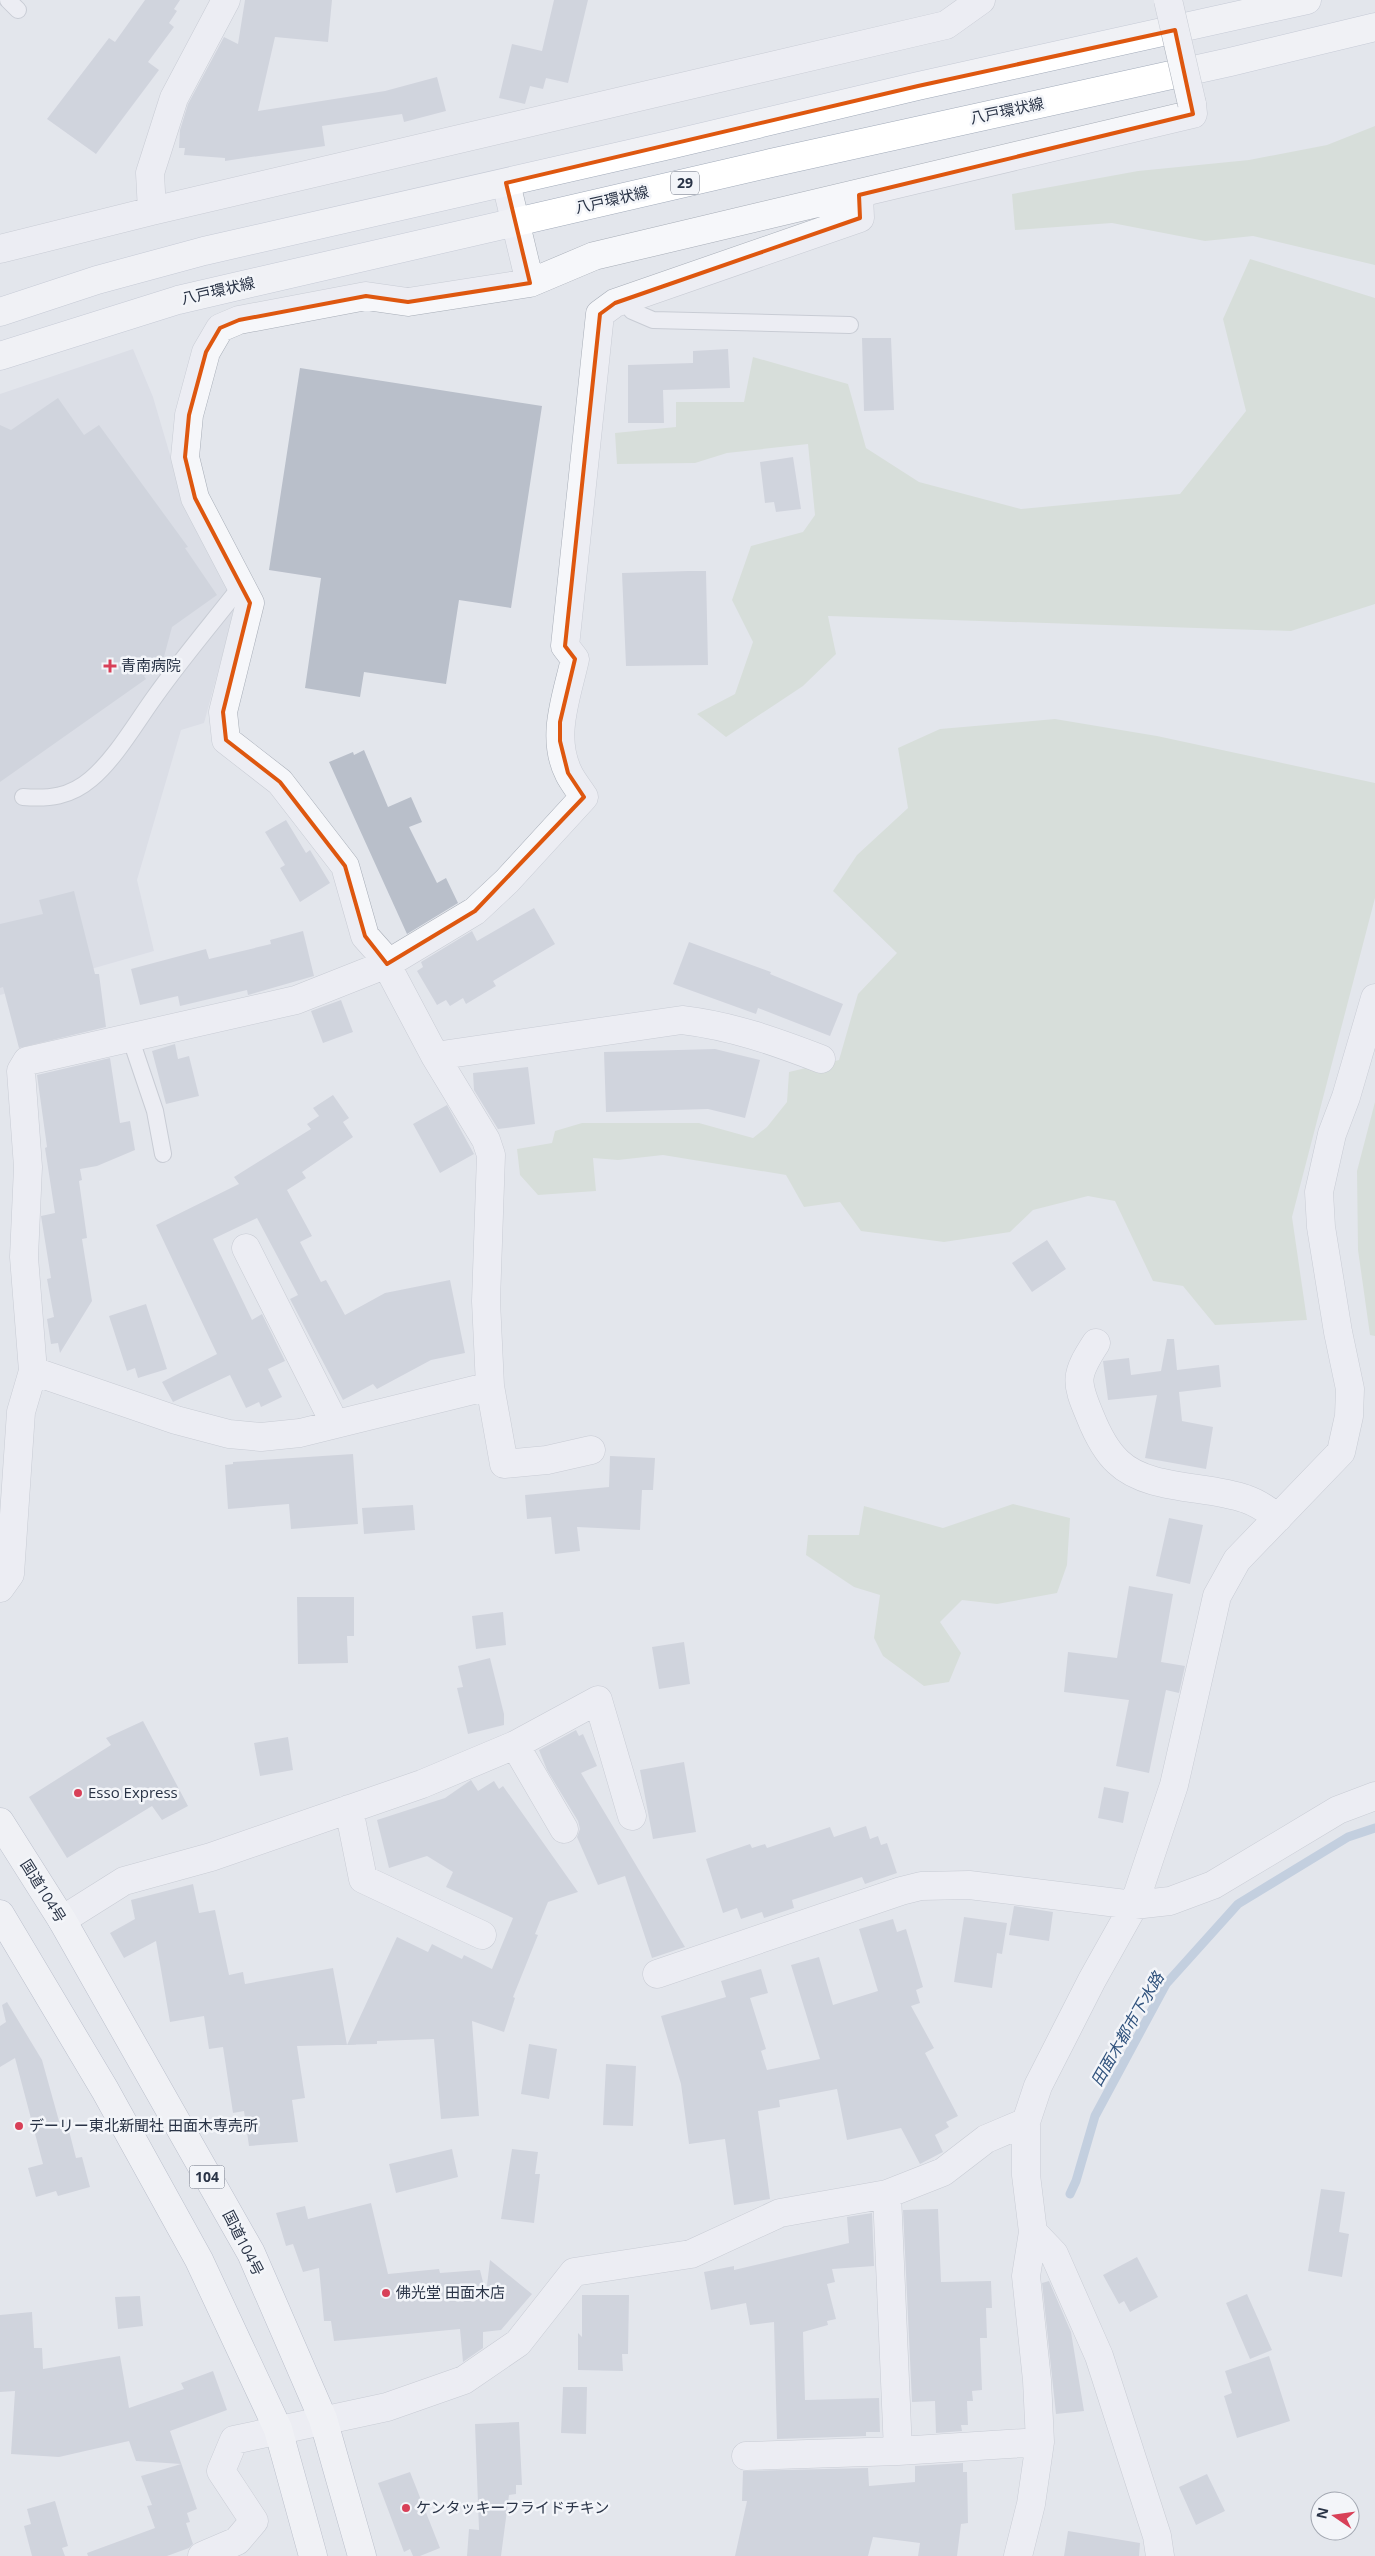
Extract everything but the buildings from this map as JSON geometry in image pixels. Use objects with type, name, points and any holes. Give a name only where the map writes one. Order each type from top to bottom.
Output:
[{"type":"main road","points":[[0,312],[97,280],[204,251],[506,183],[918,86],[1307,0]]},
{"type":"main road","name":"八戸環状線","points":[[0,356],[178,300],[771,163],[1230,62],[1375,27]]},
{"type":"main road","name":"国道104号","points":[[0,1822],[62,1920],[251,2253],[323,2419],[362,2556]]},
{"type":"main road","points":[[0,1914],[105,2090],[199,2260],[278,2429],[312,2556]]},
{"type":"street","points":[[152,211],[150,173],[174,98],[226,0]]},
{"type":"street","points":[[0,249],[152,211],[946,25],[981,0]]},
{"type":"street","points":[[590,1450],[547,1460],[504,1464],[490,1386],[486,1301],[491,1155],[486,1140],[435,1056],[387,964],[364,936],[345,866],[280,782],[226,740],[223,712],[250,603],[195,498],[185,457],[189,415],[204,361],[220,328],[239,320],[366,296],[408,302],[530,283],[594,256],[859,195],[1193,114],[1168,0]]},
{"type":"street","points":[[506,183],[530,283]]},
{"type":"street","points":[[0,1588],[10,1574],[22,1412],[33,1371],[24,1257],[28,1167],[21,1071],[27,1061],[296,1000],[387,964],[475,911],[506,881],[584,797],[568,773],[560,741],[560,722],[575,659],[565,646],[600,314],[615,303],[860,218],[859,195]]},
{"type":"street","points":[[1018,2556],[1031,2504],[1040,2442],[1038,2380],[1026,2276],[1033,2232],[1026,2175],[1026,2122],[1038,2086],[1092,1980],[1134,1905],[1174,1785],[1218,1596],[1237,1560],[1341,1452],[1349,1416],[1350,1389],[1321,1227],[1319,1192],[1332,1134],[1346,1097],[1375,998]]},
{"type":"street","points":[[435,1056],[682,1020],[707,1023],[768,1038],[820,1059]]},
{"type":"street","points":[[246,1248],[335,1424]]},
{"type":"street","points":[[1096,1343],[1082,1365],[1078,1389],[1096,1430],[1117,1462],[1132,1473],[1155,1480],[1245,1498],[1264,1507],[1278,1518]]},
{"type":"street","points":[[33,1371],[176,1420],[229,1434],[261,1437],[300,1433],[490,1386]]},
{"type":"street","points":[[62,1920],[124,1881],[211,1857],[431,1781],[515,1745],[598,1700],[632,1816]]},
{"type":"street","points":[[515,1745],[564,1829]]},
{"type":"street","points":[[657,1974],[901,1891],[921,1886],[969,1884],[1134,1905],[1170,1902],[1213,1885],[1338,1810],[1375,1796]]},
{"type":"street","points":[[349,1809],[363,1879],[482,1935]]},
{"type":"street","points":[[202,2556],[237,2542],[254,2521],[221,2471],[234,2440],[323,2419],[387,2407],[464,2380],[518,2343],[574,2272],[691,2254],[780,2212],[886,2194],[944,2172],[986,2139],[1026,2122]]},
{"type":"street","points":[[886,2194],[898,2451]]},
{"type":"street","points":[[1033,2232],[1054,2254],[1099,2356],[1157,2536],[1160,2556]]},
{"type":"street","points":[[746,2456],[898,2451],[1040,2442]]},
{"type":"lane","points":[[624,300],[632,311],[654,320],[850,325]]},
{"type":"lane","points":[[23,797],[49,799],[67,794],[90,780],[105,765],[161,688],[241,586]]},
{"type":"lane","points":[[130,1037],[155,1111],[163,1154]]},
{"type":"highlighted area","points":[[1175,30],[1193,114],[859,195],[860,218],[615,303],[600,314],[565,646],[575,659],[560,722],[560,741],[568,773],[584,797],[475,911],[387,964],[365,936],[345,866],[280,782],[226,740],[223,712],[250,603],[195,498],[185,457],[189,415],[206,352],[220,328],[239,320],[366,296],[408,302],[530,283],[506,183],[918,86]]},
{"type":"shaded area","name":"青南病院","points":[[133,349],[153,397],[185,506],[219,556],[235,608],[204,723],[181,730],[137,880],[154,951],[0,995],[0,394]]},
{"type":"green space","points":[[1375,126],[1375,265],[1253,236],[1205,241],[1112,223],[1015,230],[1012,194],[1138,171],[1249,160],[1327,145]]},
{"type":"green space","points":[[1250,259],[1375,298],[1375,604],[1291,631],[828,616],[836,654],[803,686],[726,737],[697,714],[735,694],[753,642],[732,600],[751,546],[803,532],[815,515],[808,444],[727,453],[695,463],[617,464],[615,433],[676,427],[676,402],[744,402],[753,357],[848,384],[866,448],[919,482],[1021,509],[1180,494],[1246,411],[1223,319]]},
{"type":"green space","points":[[1055,719],[1157,736],[1375,783],[1375,898],[1292,1217],[1307,1320],[1215,1325],[1183,1286],[1153,1281],[1115,1201],[1088,1196],[1033,1210],[1010,1232],[944,1242],[861,1231],[840,1202],[804,1207],[786,1175],[663,1155],[618,1160],[593,1158],[596,1191],[538,1195],[520,1175],[517,1149],[552,1143],[555,1131],[582,1123],[699,1123],[753,1138],[767,1127],[787,1102],[789,1072],[839,1060],[858,994],[897,953],[833,891],[857,855],[908,808],[898,748],[940,729]]},
{"type":"green space","points":[[1375,1102],[1375,1336],[1370,1335],[1358,1250],[1357,1171]]},
{"type":"green space","points":[[1013,1504],[1070,1518],[1067,1565],[1057,1593],[997,1604],[962,1600],[940,1622],[961,1653],[949,1682],[924,1686],[883,1656],[874,1638],[880,1595],[854,1587],[806,1555],[808,1535],[859,1535],[864,1506],[943,1528]]},
{"type":"waterway","name":"田面木都市下水路","points":[[1070,2194],[1076,2181],[1095,2116],[1166,1984],[1238,1904],[1348,1837],[1375,1828]]},
{"type":"place","name":"青南病院","points":[[110,666]]},
{"type":"place","name":"Esso Express","points":[[78,1793]]},
{"type":"place","name":"デーリー東北新聞社 田面木専売所","points":[[19,2126]]},
{"type":"place","name":"佛光堂 田面木店","points":[[386,2293]]},
{"type":"place","name":"ケンタッキーフライドチキン","points":[[406,2508]]}]
